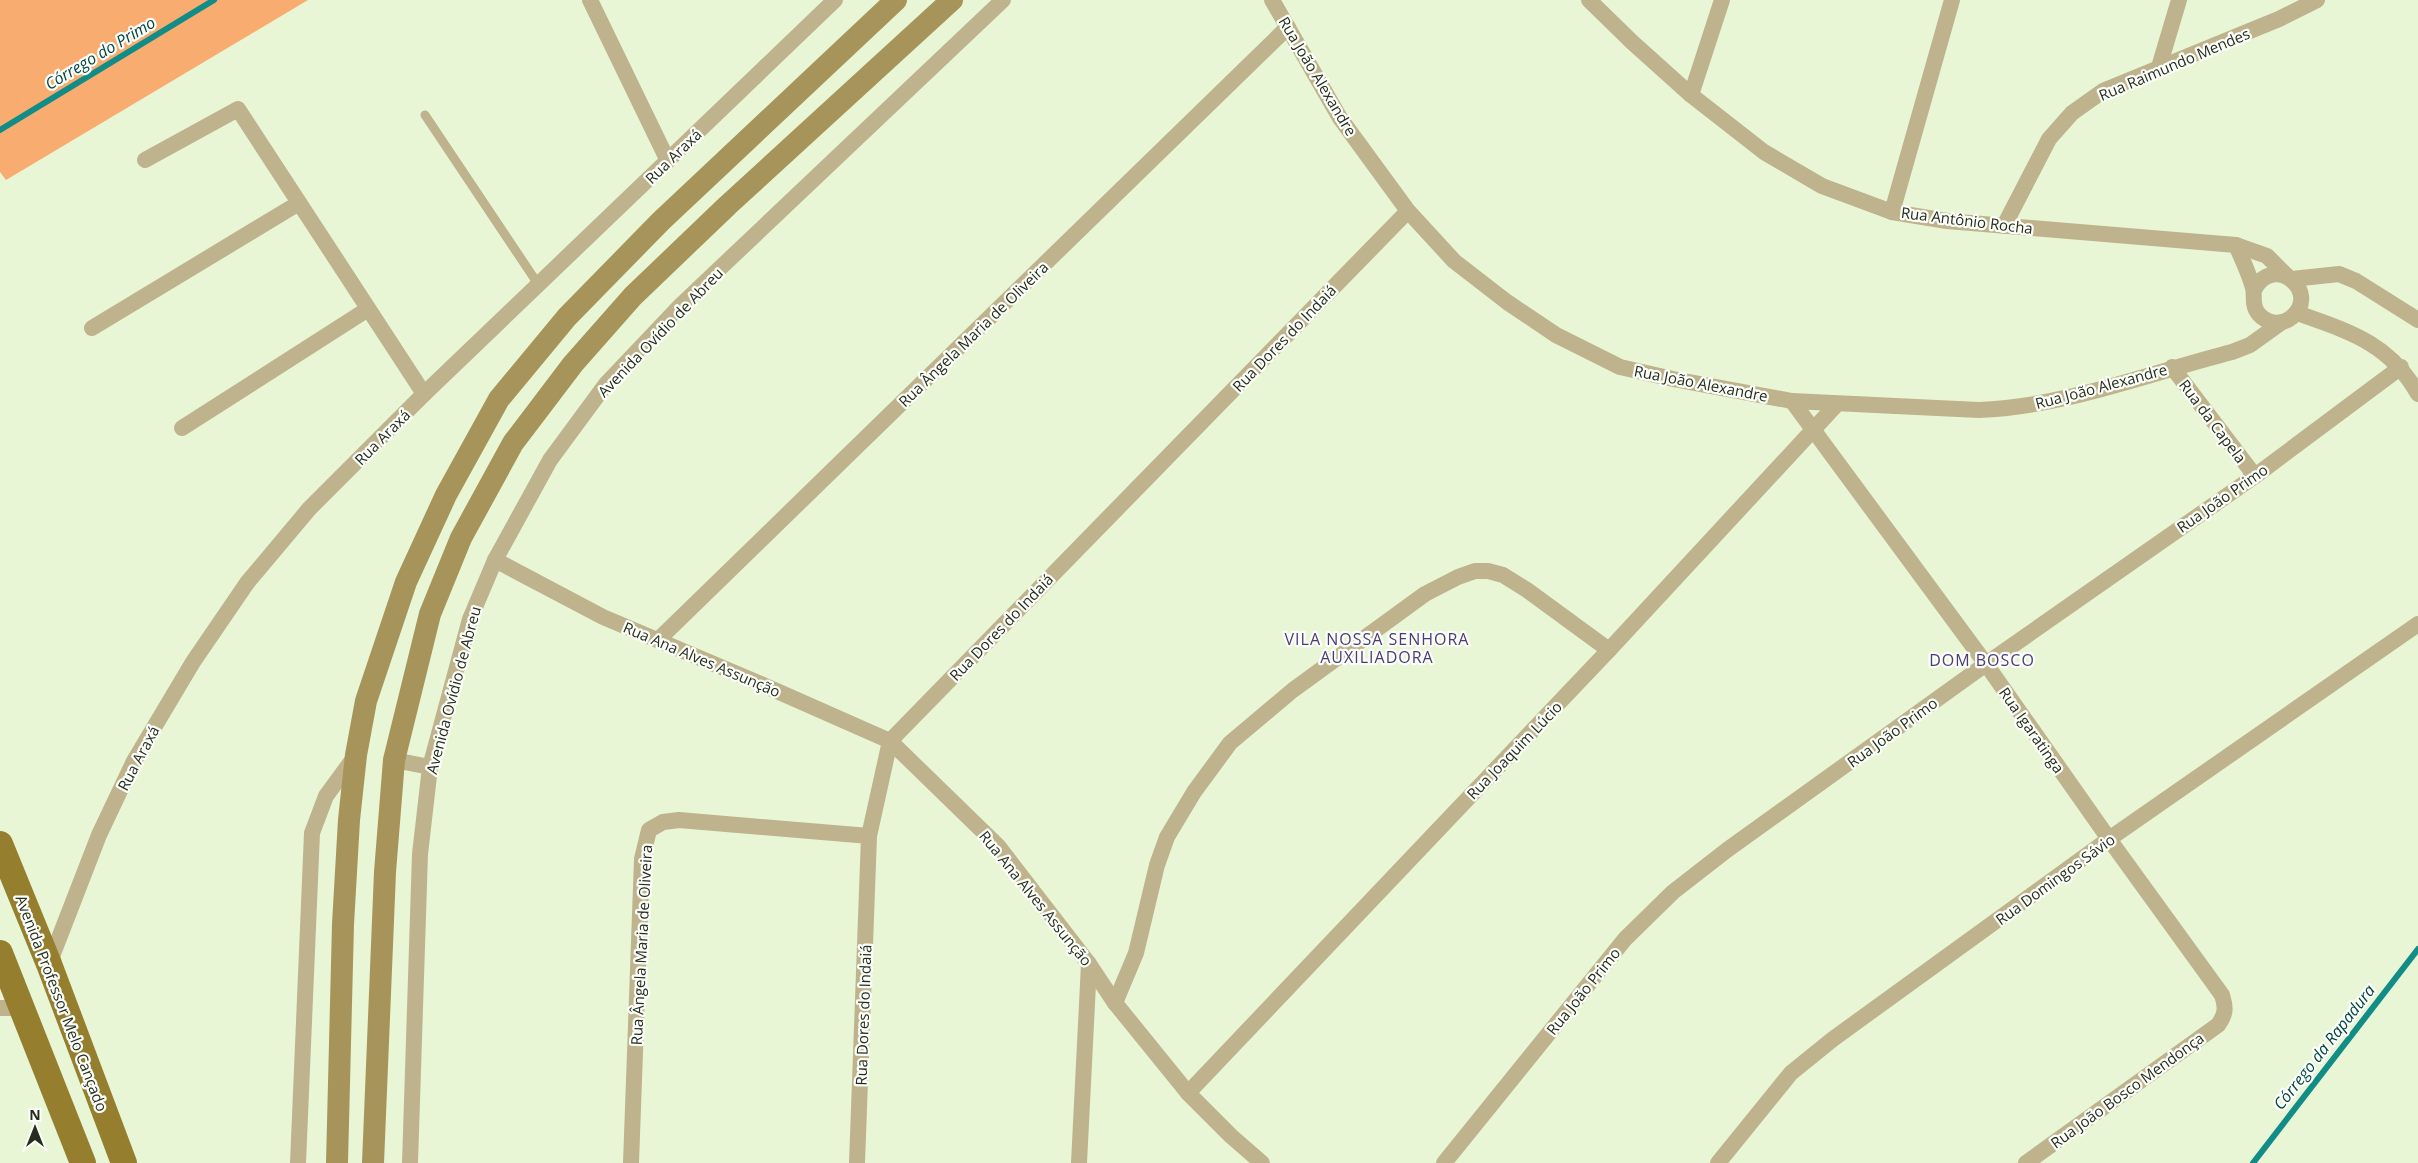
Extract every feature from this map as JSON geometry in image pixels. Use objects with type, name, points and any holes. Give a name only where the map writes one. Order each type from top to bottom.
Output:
[{"type":"main road","points":[[337,1163],[343,924],[349,820],[356,755],[366,701],[406,582],[446,495],[499,399],[567,316],[661,221],[896,0]]},
{"type":"main road","points":[[373,1163],[385,872],[394,760],[430,614],[461,538],[514,443],[573,364],[633,296],[728,205],[952,0]]},
{"type":"main road","name":"Avenida Professor Melo Cançado","points":[[0,844],[49,964],[124,1163]]},
{"type":"main road","points":[[0,953],[10,1008],[83,1163]]},
{"type":"main road","points":[[342,997],[380,1001]]},
{"type":"street","points":[[590,0],[668,162]]},
{"type":"street","name":"Rua Araxá","points":[[49,964],[99,835],[134,761],[193,662],[246,584],[310,509],[424,394],[835,0]]},
{"type":"street","name":"Avenida Ovídio de Abreu","points":[[410,1163],[420,854],[430,767],[470,619],[495,560],[550,460],[606,384],[680,306],[1003,0]]},
{"type":"street","name":"Rua João Alexandre","points":[[1272,0],[1340,118],[1408,210],[1454,261],[1507,302],[1556,335],[1620,366],[1673,379],[1792,401],[1978,410],[2007,409],[2070,396],[2250,345],[2282,322]]},
{"type":"street","name":"Rua Antônio Rocha","points":[[1589,0],[1632,42],[1692,95],[1764,152],[1822,186],[1892,212],[1946,221],[2236,245],[2267,256],[2289,278]]},
{"type":"street","points":[[1692,95],[1722,0]]},
{"type":"street","points":[[1892,212],[1952,0]]},
{"type":"street","points":[[2159,67],[2179,0]]},
{"type":"street","name":"Rua Raimundo Mendes","points":[[2004,226],[2049,139],[2072,113],[2103,91],[2279,19],[2317,0]]},
{"type":"street","name":"Rua Ângela Maria de Oliveira","points":[[658,640],[1288,27]]},
{"type":"street","points":[[145,160],[238,110],[424,394]]},
{"type":"street","points":[[92,328],[299,202]]},
{"type":"street","name":"Rua Dores do Indaiá","points":[[858,1163],[869,836],[890,741],[1408,210]]},
{"type":"street","points":[[2236,245],[2254,290]]},
{"type":"street","points":[[2289,278],[2298,286],[2301,295],[2301,305],[2297,313],[2282,322],[2268,321],[2256,312],[2253,298],[2254,290],[2260,281],[2270,275],[2289,278],[2339,274],[2356,281],[2418,320]]},
{"type":"street","points":[[182,428],[368,308]]},
{"type":"street","points":[[2297,313],[2353,333],[2379,348],[2401,366],[2418,394]]},
{"type":"street","name":"Rua João Primo","points":[[1444,1163],[1625,939],[1673,892],[1728,850],[1986,664],[2255,476],[2401,366]]},
{"type":"street","name":"Rua da Capela","points":[[2172,367],[2255,476]]},
{"type":"street","name":"Rua Igaratinga","points":[[1792,401],[1814,428],[1986,664],[2222,995],[2226,1005],[2225,1015]]},
{"type":"street","name":"Rua Joaquim Lúcio","points":[[1188,1093],[1609,650],[1837,404]]},
{"type":"street","name":"Rua Ana Alves Assunção","points":[[495,560],[603,617],[890,741],[998,846],[1089,964],[1115,1002],[1188,1093],[1231,1136],[1262,1163]]},
{"type":"street","points":[[1115,1002],[1136,953],[1157,865],[1167,837],[1194,792],[1238,738],[1294,690],[1425,594],[1475,571],[1488,571],[1503,575],[1527,590],[1609,650]]},
{"type":"street","name":"Rua Domingos Sávio","points":[[1718,1163],[1791,1073],[1833,1039],[2109,839],[2418,624]]},
{"type":"street","points":[[298,1163],[312,833],[326,796],[356,755]]},
{"type":"street","points":[[394,760],[430,767]]},
{"type":"street","name":"Rua Ângela Maria de Oliveira","points":[[631,1163],[642,859],[648,830],[663,822],[679,820],[869,836]]},
{"type":"street","points":[[1079,1163],[1089,964]]},
{"type":"street","name":"Rua João Bosco Mendonça","points":[[2026,1163],[2218,1025],[2225,1015]]},
{"type":"lane","points":[[425,115],[538,284]]},
{"type":"shaded area","points":[[0,0],[308,0],[6,180],[0,172]]},
{"type":"waterway","name":"Córrego do Primo","points":[[0,130],[214,0]]},
{"type":"waterway","name":"Córrego da Rapadura","points":[[2253,1163],[2418,949]]},
{"type":"district","name":"VILA NOSSA SENHORA AUXILIADORA","points":[[1377,648]]},
{"type":"district","name":"DOM BOSCO","points":[[1982,660]]}]
